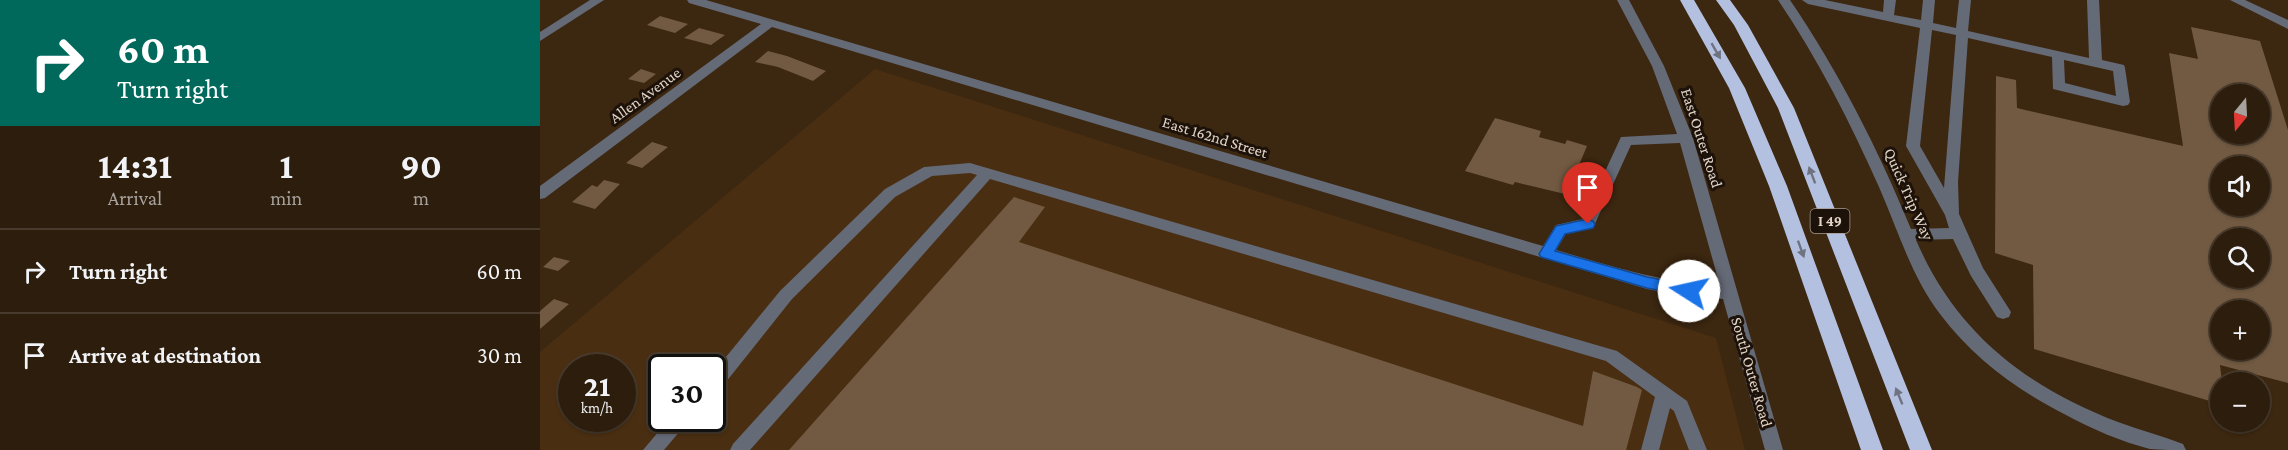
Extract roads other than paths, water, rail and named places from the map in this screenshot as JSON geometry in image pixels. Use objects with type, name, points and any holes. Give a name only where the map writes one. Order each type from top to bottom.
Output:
[{"type":"highway","name":"I 49","points":[[1687,0],[1737,88],[1773,175],[1872,450]]},
{"type":"highway","name":"I 49","points":[[1723,0],[1741,25],[1786,108],[1921,450]]},
{"type":"street","points":[[540,37],[598,0]]},
{"type":"street","name":"East 162nd Street","points":[[693,0],[1546,254],[1668,288],[1730,293]]},
{"type":"street","name":"East Outer Road","points":[[1623,0],[1658,66],[1686,138],[1730,293]]},
{"type":"street","name":"Quick Trip Way","points":[[1784,0],[1843,95],[1930,285],[1950,315],[1984,352],[2025,383],[2089,420],[2177,450]]},
{"type":"street","points":[[1808,0],[2119,68],[2123,102],[2058,86],[2058,55]]},
{"type":"street","points":[[1888,17],[1890,0]]},
{"type":"street","points":[[1929,0],[1913,146],[1952,213],[1958,233],[1977,272],[2003,312]]},
{"type":"street","points":[[1952,213],[1951,182],[1965,0]]},
{"type":"street","points":[[2093,0],[2096,63]]},
{"type":"street","points":[[2235,0],[2288,25]]},
{"type":"street","name":"Allen Avenue","points":[[540,194],[770,23]]},
{"type":"street","points":[[1546,254],[1561,230],[1588,224],[1626,140],[1686,138]]},
{"type":"street","points":[[726,370],[786,295],[890,193],[929,171],[970,168],[1611,357],[1681,406],[1698,450]]},
{"type":"street","points":[[739,450],[987,173]]},
{"type":"street","points":[[1907,235],[1958,233]]},
{"type":"street","name":"South Outer Road","points":[[1730,293],[1774,450]]},
{"type":"street","points":[[1650,450],[1665,394]]},
{"type":"street","points":[[652,450],[669,432]]}]
